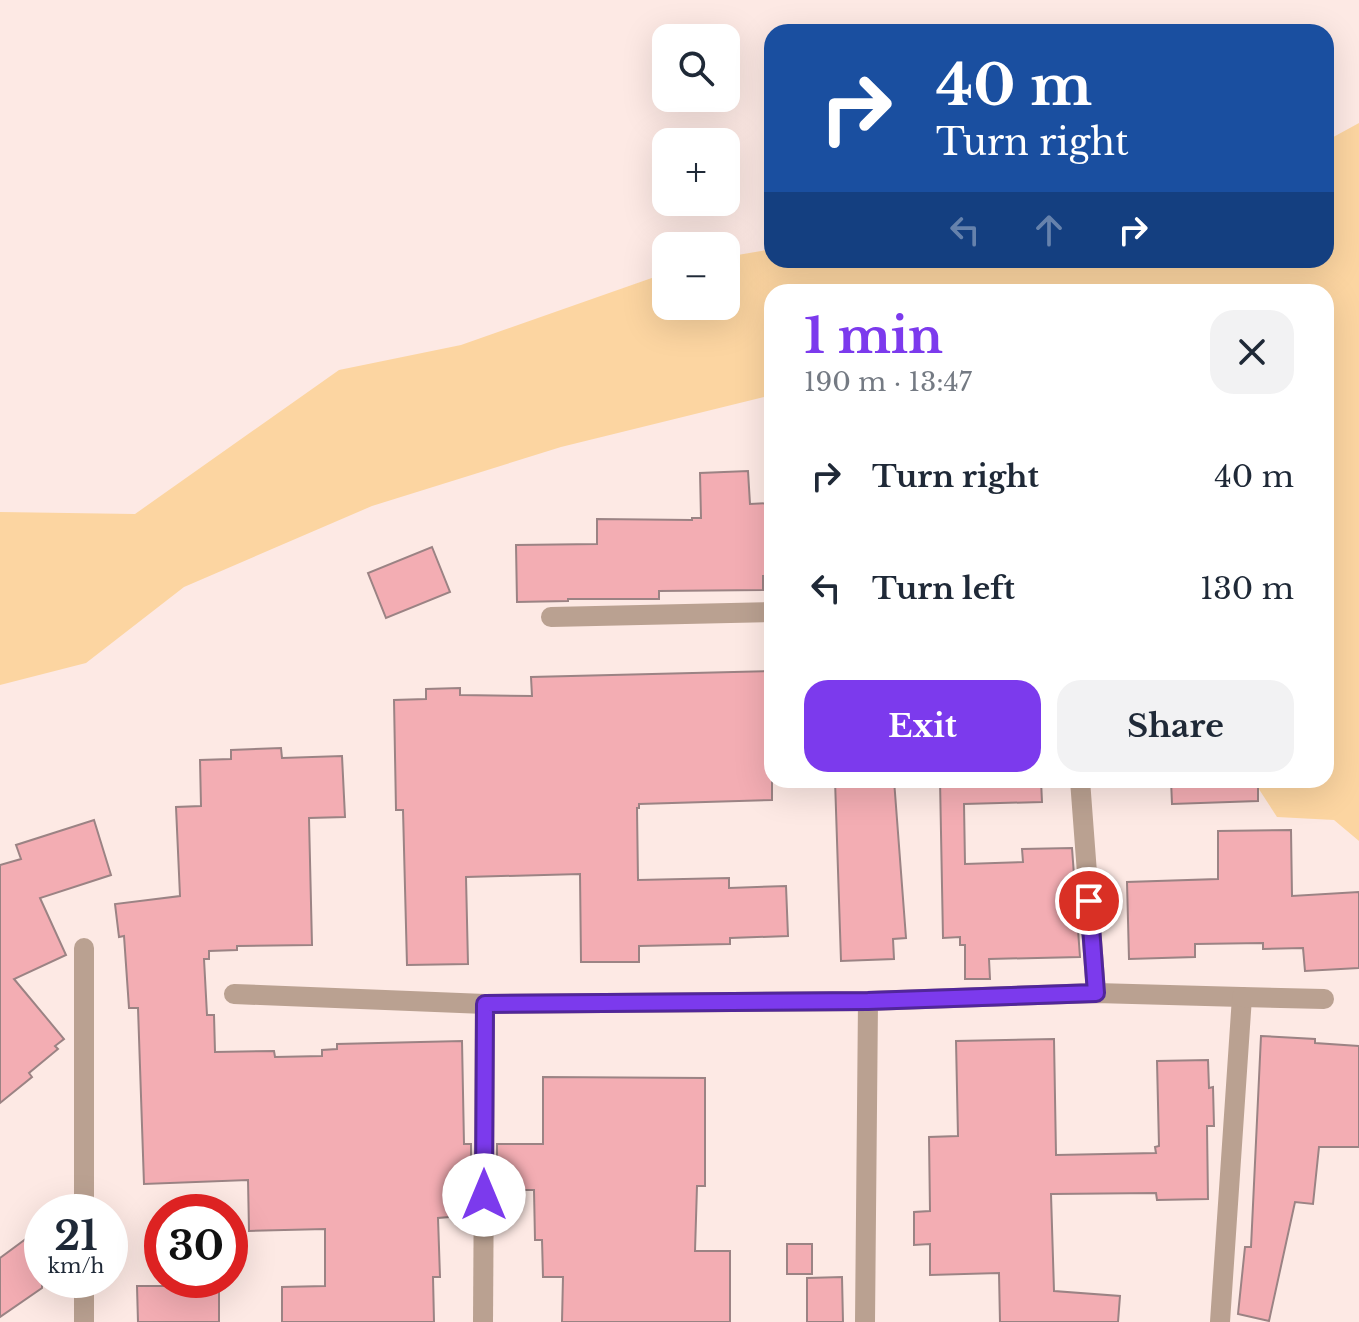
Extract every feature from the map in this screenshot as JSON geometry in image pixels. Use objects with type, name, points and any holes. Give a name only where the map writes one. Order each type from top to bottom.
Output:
[{"type":"street","points":[[551,617],[764,612]]},
{"type":"street","points":[[1081,788],[1096,993]]},
{"type":"street","points":[[84,948],[84,1194]]},
{"type":"street","points":[[234,994],[485,1004],[868,1001],[1096,993],[1324,999]]},
{"type":"street","points":[[1220,1322],[1242,997]]},
{"type":"street","points":[[865,1322],[868,1001]]},
{"type":"street","points":[[483,1322],[485,1004]]},
{"type":"street","points":[[84,1298],[84,1322]]},
{"type":"shaded area","points":[[1359,123],[1359,841],[1334,820],[1277,817],[1258,788],[1334,788],[1334,284],[764,284],[764,397],[561,447],[372,506],[184,587],[86,663],[0,685],[0,512],[135,514],[339,370],[461,345],[652,278],[652,320],[740,320],[740,255],[764,250],[764,268],[1334,268],[1334,137]]},
{"type":"building","points":[[748,471],[750,504],[764,503],[763,590],[659,591],[659,599],[517,602],[516,545],[597,544],[597,519],[701,518],[700,473]]},
{"type":"building","points":[[432,547],[450,592],[386,618],[368,573]]},
{"type":"building","points":[[764,671],[764,788],[772,788],[772,800],[639,804],[638,880],[729,878],[729,888],[786,886],[788,936],[730,938],[730,944],[639,946],[639,962],[581,962],[580,874],[466,877],[468,964],[407,965],[403,810],[396,810],[394,700],[426,699],[426,689],[460,688],[460,695],[532,696],[531,677]]},
{"type":"building","points":[[281,748],[282,758],[342,756],[345,817],[309,818],[312,945],[237,946],[237,950],[209,951],[209,959],[204,959],[207,1015],[214,1015],[215,1052],[274,1051],[275,1057],[322,1056],[322,1050],[337,1049],[337,1044],[462,1041],[464,1144],[471,1144],[471,1190],[460,1190],[461,1216],[438,1218],[440,1277],[433,1277],[434,1322],[282,1322],[282,1287],[325,1286],[325,1229],[249,1231],[248,1180],[144,1184],[138,1008],[129,1008],[124,936],[119,937],[115,904],[180,896],[176,807],[201,806],[200,760],[231,759],[231,750]]},
{"type":"building","points":[[835,788],[895,788],[906,938],[893,939],[894,959],[841,961]]},
{"type":"building","points":[[940,788],[1041,788],[1042,802],[964,804],[965,864],[1023,862],[1022,849],[1072,848],[1080,957],[989,959],[990,979],[965,979],[965,945],[960,945],[960,937],[943,938]]},
{"type":"building","points":[[1171,788],[1258,788],[1258,801],[1172,804]]},
{"type":"building","points":[[94,820],[111,875],[40,898],[66,955],[14,979],[64,1039],[55,1046],[58,1049],[29,1073],[32,1077],[0,1103],[0,865],[21,859],[16,845]]},
{"type":"building","points":[[1291,830],[1292,896],[1359,892],[1359,968],[1305,971],[1303,948],[1263,949],[1263,943],[1195,944],[1195,957],[1129,959],[1127,882],[1218,879],[1218,831]]},
{"type":"building","points":[[1261,1036],[1315,1039],[1315,1043],[1359,1046],[1359,1147],[1319,1147],[1313,1204],[1295,1202],[1269,1321],[1238,1314],[1245,1247],[1251,1247]]},
{"type":"building","points":[[1054,1039],[1056,1155],[1156,1153],[1155,1147],[1159,1146],[1157,1061],[1208,1060],[1209,1088],[1213,1087],[1214,1126],[1207,1126],[1208,1199],[1157,1200],[1156,1193],[1051,1194],[1054,1291],[1120,1296],[1118,1322],[1000,1322],[999,1273],[930,1275],[930,1244],[914,1245],[914,1212],[930,1211],[929,1137],[958,1136],[956,1041]]},
{"type":"building","points":[[543,1077],[705,1078],[705,1186],[697,1186],[695,1251],[730,1251],[730,1322],[562,1322],[563,1277],[543,1277],[542,1240],[535,1240],[534,1190],[497,1190],[497,1144],[543,1144]]},
{"type":"building","points":[[24,1240],[24,1298],[28,1298],[0,1317],[0,1258]]},
{"type":"building","points":[[787,1244],[812,1244],[812,1274],[787,1274]]},
{"type":"building","points":[[842,1277],[843,1322],[807,1322],[807,1278]]},
{"type":"building","points":[[137,1286],[144,1286],[144,1298],[219,1298],[219,1322],[138,1322]]},
{"type":"route","points":[[484,1195],[485,1004],[868,1001],[1096,993],[1089,901]]}]
